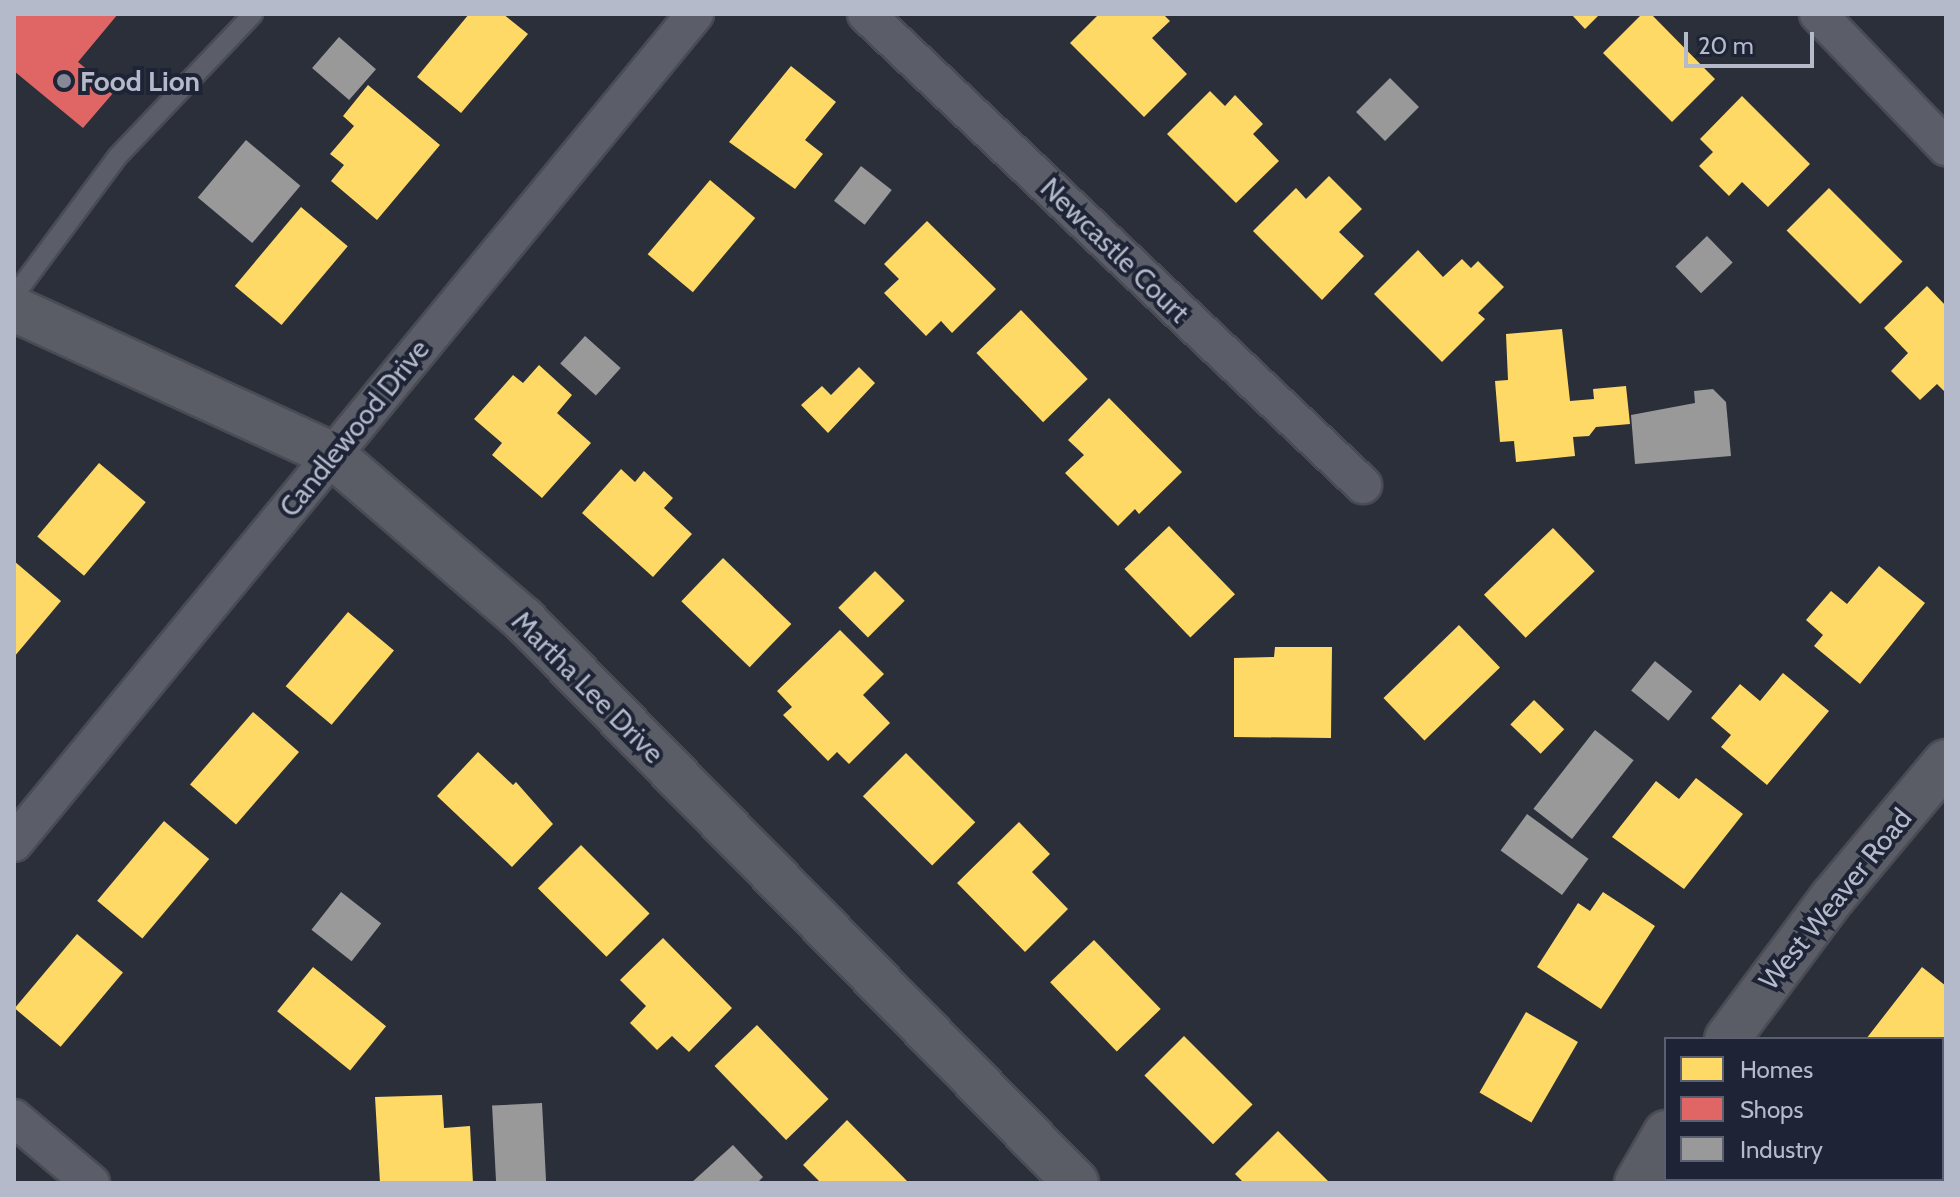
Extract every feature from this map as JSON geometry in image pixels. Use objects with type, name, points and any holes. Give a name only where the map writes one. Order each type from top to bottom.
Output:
[{"type":"street","name":"Candlewood Drive","points":[[14,843],[695,14]]},
{"type":"street","name":"Newcastle Court","points":[[866,14],[1363,485]]},
{"type":"street","points":[[1840,22],[1946,147]]},
{"type":"street","name":"Martha Lee Drive","points":[[14,309],[331,454],[523,619],[1076,1183]]},
{"type":"street","name":"West Weaver Road","points":[[1728,1037],[1833,897],[1946,762]]},
{"type":"street","points":[[14,1118],[91,1183]]},
{"type":"street","points":[[1637,1183],[1664,1136]]},
{"type":"lane","points":[[14,296],[118,156],[253,14]]},
{"type":"building: Homes","points":[[469,14],[503,14],[528,34],[461,113],[417,77]]},
{"type":"building: Homes","points":[[1099,14],[1163,14],[1170,21],[1152,38],[1187,74],[1144,117],[1070,43]]},
{"type":"building: Homes","points":[[1571,14],[1600,14],[1585,29]]},
{"type":"building: Homes","points":[[1642,14],[1651,14],[1715,79],[1672,122],[1603,53]]},
{"type":"building: Homes","points":[[791,66],[836,102],[805,140],[823,154],[795,189],[729,142]]},
{"type":"building: Homes","points":[[368,85],[440,145],[377,220],[331,181],[344,165],[330,154],[354,126],[343,116]]},
{"type":"building: Homes","points":[[1210,91],[1225,106],[1235,95],[1263,124],[1253,134],[1279,161],[1236,203],[1167,134]]},
{"type":"building: Homes","points":[[1742,96],[1810,164],[1768,207],[1742,182],[1729,196],[1699,166],[1713,152],[1700,139]]},
{"type":"building: Homes","points":[[1329,176],[1362,209],[1339,232],[1364,256],[1322,300],[1253,231],[1296,188],[1306,199]]},
{"type":"building: Homes","points":[[710,180],[755,218],[693,292],[648,254]]},
{"type":"building: Homes","points":[[1829,188],[1903,262],[1860,304],[1787,230]]},
{"type":"building: Homes","points":[[301,207],[348,246],[282,325],[235,286]]},
{"type":"building: Homes","points":[[927,221],[996,289],[952,333],[941,321],[926,336],[884,293],[899,279],[884,264]]},
{"type":"building: Homes","points":[[1418,250],[1443,277],[1462,259],[1471,268],[1478,261],[1504,287],[1478,313],[1485,319],[1442,362],[1374,294]]},
{"type":"building: Homes","points":[[1927,286],[1946,306],[1946,393],[1937,384],[1920,400],[1891,371],[1908,353],[1884,328]]},
{"type":"building: Homes","points":[[1021,310],[1088,379],[1043,422],[976,353]]},
{"type":"building: Homes","points":[[1562,329],[1570,401],[1594,399],[1593,389],[1626,386],[1630,424],[1596,427],[1589,436],[1573,437],[1575,456],[1516,462],[1514,441],[1500,442],[1495,381],[1508,380],[1506,334]]},
{"type":"building: Homes","points":[[539,365],[572,395],[557,413],[591,443],[542,498],[492,455],[502,443],[474,419],[513,375],[523,383]]},
{"type":"building: Homes","points":[[859,367],[875,383],[828,433],[801,405],[822,386],[831,395]]},
{"type":"building: Homes","points":[[1109,398],[1182,472],[1139,514],[1135,509],[1118,526],[1065,473],[1084,455],[1068,440]]},
{"type":"building: Homes","points":[[99,463],[146,502],[84,576],[37,537]]},
{"type":"building: Homes","points":[[621,469],[635,482],[644,471],[673,498],[664,508],[692,534],[653,577],[582,513]]},
{"type":"building: Homes","points":[[1169,526],[1235,594],[1190,637],[1124,569]]},
{"type":"building: Homes","points":[[1553,528],[1595,571],[1526,638],[1484,595]]},
{"type":"building: Homes","points":[[723,558],[791,624],[750,667],[681,601]]},
{"type":"building: Homes","points":[[14,561],[61,601],[14,657]]},
{"type":"building: Homes","points":[[1879,566],[1925,603],[1860,684],[1814,646],[1823,635],[1806,620],[1831,591],[1847,604]]},
{"type":"building: Homes","points":[[875,571],[905,601],[868,637],[838,608]]},
{"type":"building: Homes","points":[[348,612],[394,651],[332,725],[286,686]]},
{"type":"building: Homes","points":[[1459,625],[1500,667],[1424,740],[1383,698]]},
{"type":"building: Homes","points":[[840,630],[884,674],[863,695],[890,723],[849,764],[837,752],[828,761],[783,715],[792,707],[777,691]]},
{"type":"building: Homes","points":[[1275,647],[1332,647],[1331,738],[1234,737],[1234,658],[1274,657]]},
{"type":"building: Homes","points":[[1783,673],[1829,711],[1767,785],[1721,747],[1731,735],[1711,718],[1740,684],[1760,701]]},
{"type":"building: Homes","points":[[1534,700],[1564,729],[1541,754],[1510,724]]},
{"type":"building: Homes","points":[[253,712],[299,752],[236,824],[190,784]]},
{"type":"building: Homes","points":[[478,752],[513,785],[516,782],[553,824],[512,867],[437,796]]},
{"type":"building: Homes","points":[[906,753],[975,822],[932,865],[863,796]]},
{"type":"building: Homes","points":[[1696,778],[1743,814],[1684,889],[1612,837],[1656,781],[1679,799]]},
{"type":"building: Homes","points":[[164,821],[209,859],[142,939],[97,901]]},
{"type":"building: Homes","points":[[1019,822],[1050,854],[1032,872],[1068,909],[1025,952],[957,883]]},
{"type":"building: Homes","points":[[581,845],[650,914],[606,957],[538,888]]},
{"type":"building: Homes","points":[[1603,892],[1655,926],[1601,1009],[1537,967],[1578,903],[1590,911]]},
{"type":"building: Homes","points":[[77,934],[123,973],[61,1047],[15,1008]]},
{"type":"building: Homes","points":[[663,938],[732,1008],[689,1052],[672,1036],[657,1050],[630,1023],[646,1006],[620,980]]},
{"type":"building: Homes","points":[[1094,940],[1161,1009],[1117,1051],[1050,982]]},
{"type":"building: Homes","points":[[313,967],[386,1026],[350,1070],[277,1011]]},
{"type":"building: Homes","points":[[1922,967],[1946,986],[1946,1056],[1944,1037],[1868,1037]]},
{"type":"building: Homes","points":[[1526,1012],[1578,1042],[1531,1123],[1480,1093]]},
{"type":"building: Homes","points":[[757,1025],[829,1099],[786,1140],[715,1066]]},
{"type":"building: Homes","points":[[1184,1036],[1253,1105],[1213,1144],[1144,1076]]},
{"type":"building: Homes","points":[[442,1095],[444,1128],[470,1126],[473,1183],[380,1183],[375,1097]]},
{"type":"building: Homes","points":[[847,1120],[909,1183],[821,1183],[803,1165]]},
{"type":"building: Homes","points":[[1278,1131],[1330,1183],[1244,1183],[1235,1174]]},
{"type":"building: Shops","name":"Food Lion","points":[[14,14],[118,14],[78,62],[114,92],[83,128],[14,71]]},
{"type":"building: Industry","points":[[339,37],[376,69],[349,100],[312,68]]},
{"type":"building: Industry","points":[[1390,78],[1419,107],[1385,141],[1356,112]]},
{"type":"building: Industry","points":[[246,140],[300,186],[252,243],[198,197]]},
{"type":"building: Industry","points":[[861,166],[892,190],[865,225],[834,201]]},
{"type":"building: Industry","points":[[1707,236],[1733,263],[1701,293],[1675,267]]},
{"type":"building: Industry","points":[[585,336],[621,368],[596,396],[560,363]]},
{"type":"building: Industry","points":[[1713,389],[1726,402],[1731,456],[1635,464],[1631,415],[1695,403],[1694,391]]},
{"type":"building: Industry","points":[[1655,661],[1692,691],[1668,721],[1631,691]]},
{"type":"building: Industry","points":[[1595,730],[1634,760],[1572,839],[1533,809]]},
{"type":"building: Industry","points":[[1527,814],[1588,859],[1562,895],[1501,850]]},
{"type":"building: Industry","points":[[341,892],[381,923],[352,961],[311,930]]},
{"type":"building: Industry","points":[[542,1103],[546,1183],[496,1183],[492,1106]]},
{"type":"building: Industry","points":[[733,1145],[763,1177],[757,1183],[691,1183]]},
{"type":"place","name":"Food Lion","points":[[64,81]]}]
